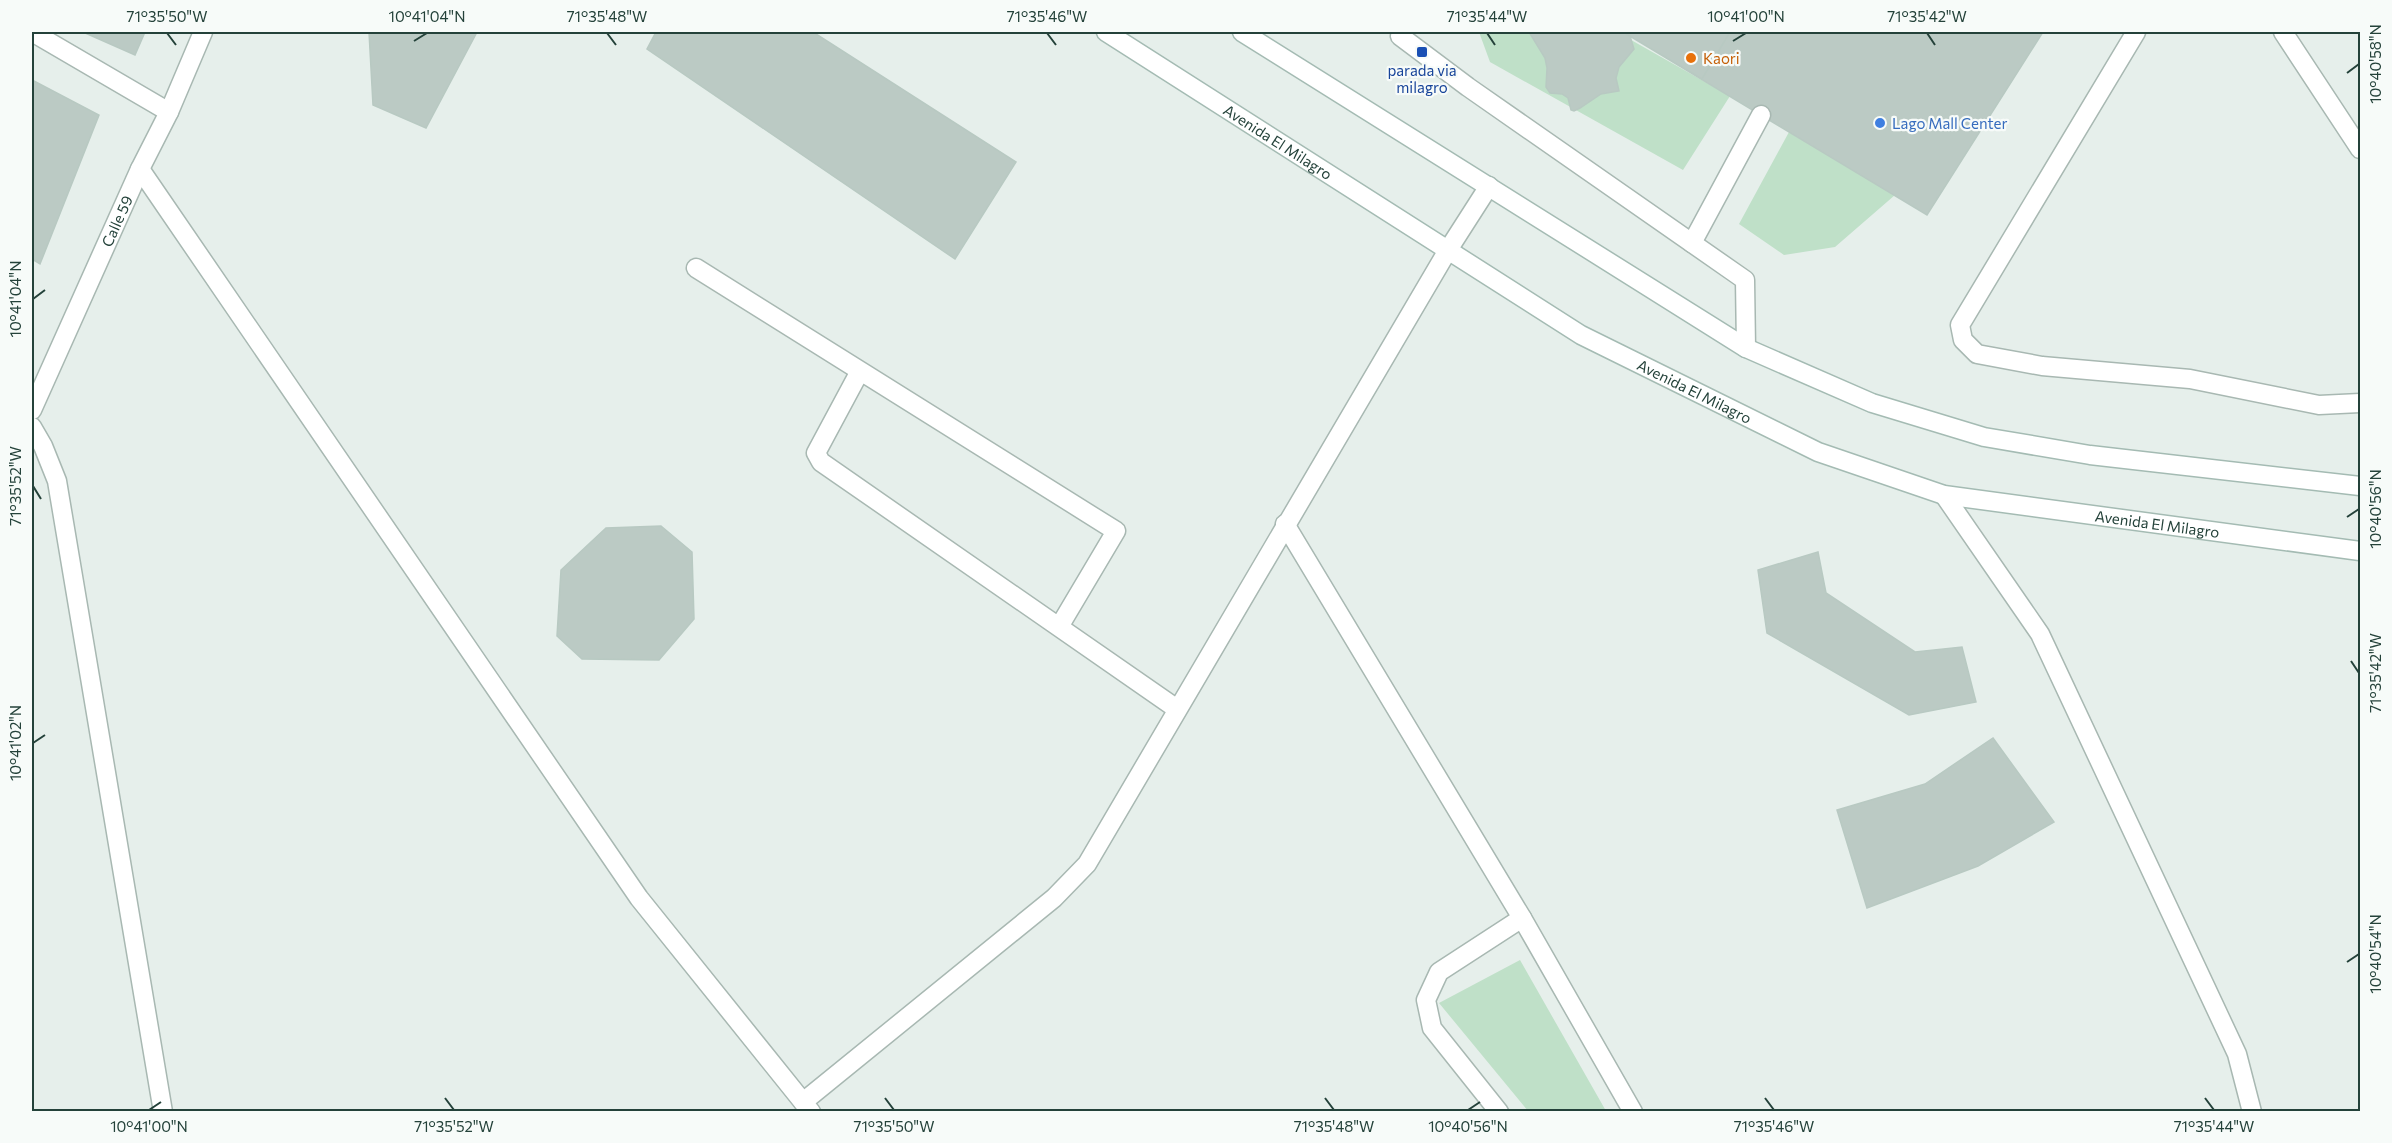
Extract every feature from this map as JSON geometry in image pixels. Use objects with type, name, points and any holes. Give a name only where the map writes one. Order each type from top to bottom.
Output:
[{"type":"street","points":[[32,32],[169,112]]},
{"type":"street","name":"Calle 59","points":[[32,410],[140,169],[169,112],[203,32]]},
{"type":"street","name":"Avenida El Milagro","points":[[1106,32],[1581,335],[1818,452],[1944,495],[2361,551]]},
{"type":"street","points":[[1242,32],[1746,348],[1872,403],[1984,437],[2090,455],[2361,486]]},
{"type":"street","points":[[2136,32],[1960,325],[1963,340],[1977,354],[2042,366],[2190,379],[2319,405],[2361,403]]},
{"type":"street","points":[[2283,32],[2361,149]]},
{"type":"street","points":[[1399,33],[1468,87],[1745,280],[1746,348]]},
{"type":"street","points":[[1692,243],[1761,115]]},
{"type":"street","points":[[140,169],[639,898],[807,1107],[1072,883],[1087,864],[1285,524],[1448,250],[1490,186]]},
{"type":"street","points":[[696,268],[1116,531],[1059,627]]},
{"type":"street","points":[[860,371],[816,453],[821,462],[1177,709]]},
{"type":"street","points":[[32,427],[44,446],[57,481],[163,1112]]},
{"type":"street","points":[[1944,495],[2040,634],[2237,1054],[2252,1112]]},
{"type":"street","points":[[1285,524],[1522,918],[1633,1112]]},
{"type":"street","points":[[1499,1112],[1432,1028],[1426,1000],[1439,972],[1522,918]]},
{"type":"green space","points":[[1479,32],[1617,32],[1730,96],[1683,170],[1490,62]]},
{"type":"green space","points":[[1789,132],[1895,195],[1835,247],[1784,255],[1739,224]]},
{"type":"green space","points":[[1520,960],[1606,1111],[1528,1111],[1439,1003]]},
{"type":"building","points":[[83,32],[145,32],[135,55]]},
{"type":"building","points":[[369,32],[477,32],[426,128],[373,105]]},
{"type":"building","points":[[656,32],[813,32],[1016,162],[955,259],[647,49]]},
{"type":"building","points":[[1529,32],[1623,32],[1630,36],[1634,49],[1619,67],[1616,78],[1619,91],[1601,94],[1580,108],[1571,110],[1568,98],[1562,94],[1550,93],[1546,87],[1545,58]]},
{"type":"building","name":"Lago Mall Center","points":[[1623,32],[2043,32],[1927,215]]},
{"type":"building","name":"Kaori","points":[[1623,32],[1730,32],[1702,79]]},
{"type":"building","points":[[32,80],[99,115],[40,264],[32,259]]},
{"type":"building","points":[[661,526],[692,552],[694,619],[659,660],[582,659],[557,636],[561,570],[606,528]]},
{"type":"building","points":[[1818,552],[1826,593],[1915,652],[1962,647],[1976,702],[1909,715],[1767,633],[1758,570]]},
{"type":"building","points":[[1993,738],[2054,822],[1978,866],[1867,908],[1837,810],[1925,784]]},
{"type":"place","name":"parada via milagro","points":[[1422,52]]},
{"type":"place","name":"Kaori","points":[[1691,58]]},
{"type":"place","name":"Lago Mall Center","points":[[1880,123]]}]
